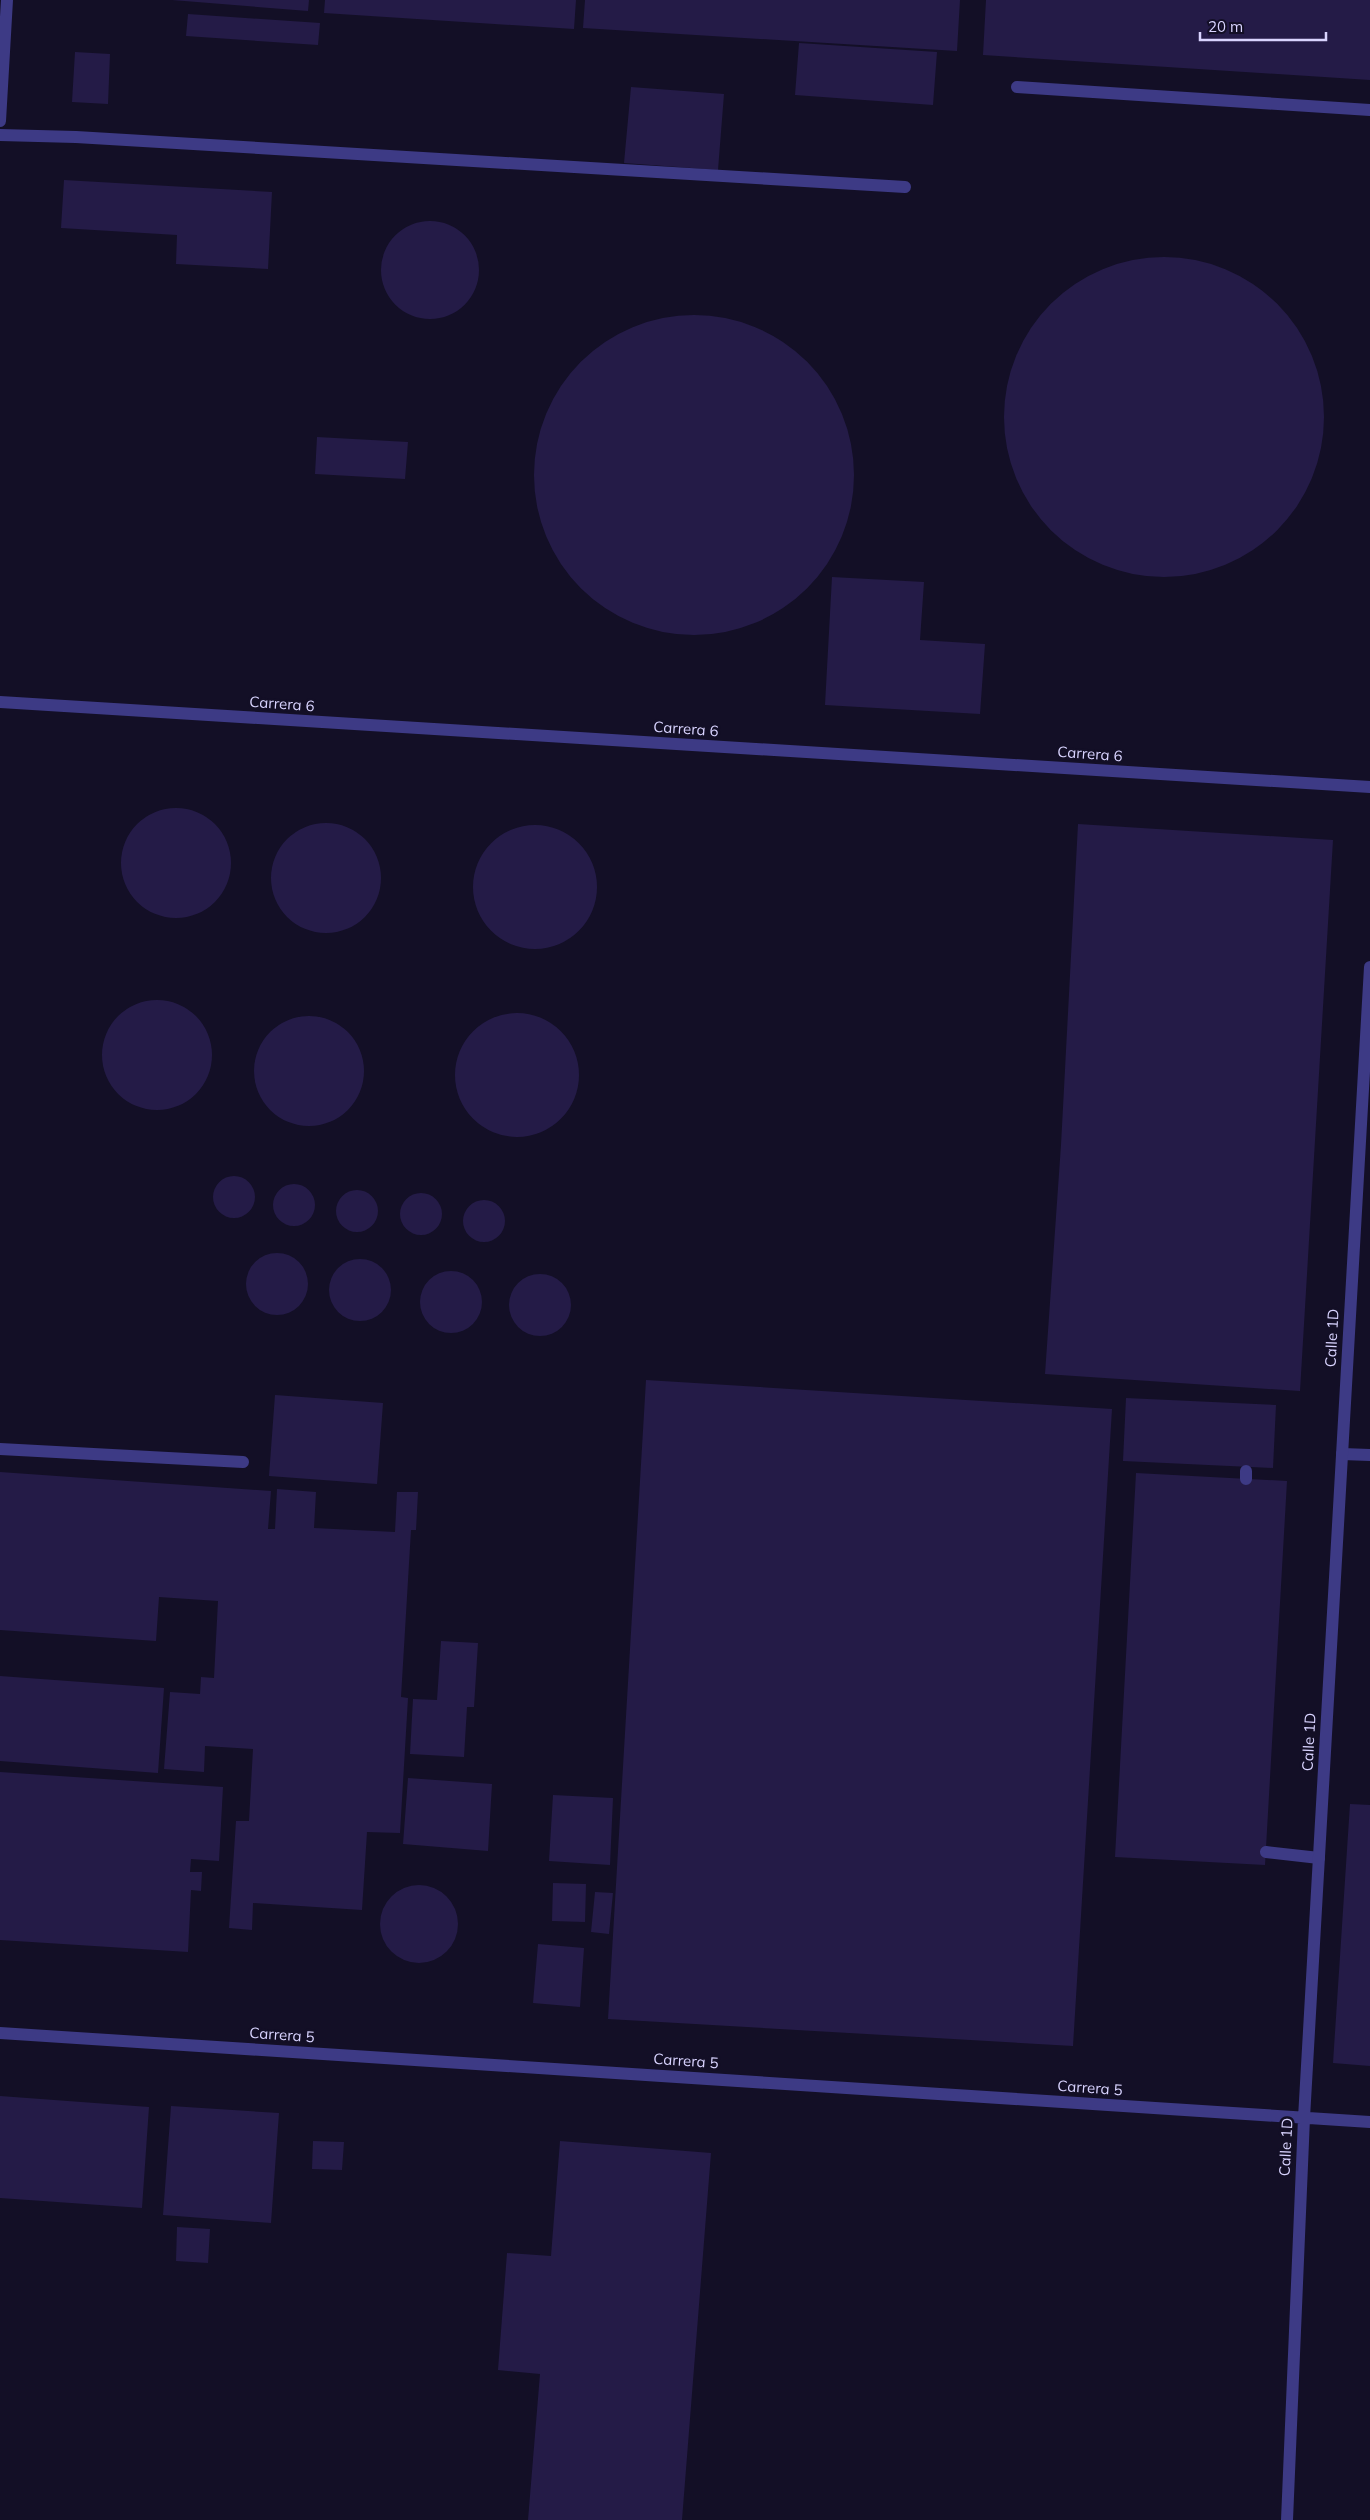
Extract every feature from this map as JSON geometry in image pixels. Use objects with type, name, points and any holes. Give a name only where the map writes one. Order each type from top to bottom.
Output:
[{"type":"street","points":[[0,121],[7,0]]},
{"type":"street","points":[[1017,87],[1370,110]]},
{"type":"street","points":[[0,135],[76,137],[906,187]]},
{"type":"street","name":"Carrera 6","points":[[0,702],[1370,787]]},
{"type":"street","name":"Calle 1D","points":[[1287,2520],[1304,2118],[1370,967]]},
{"type":"street","points":[[0,1449],[243,1462]]},
{"type":"street","points":[[1342,1454],[1370,1455]]},
{"type":"street","points":[[1266,1852],[1319,1858]]},
{"type":"street","name":"Carrera 5","points":[[0,2033],[1370,2122]]},
{"type":"building","points":[[172,0],[309,0],[308,11]]},
{"type":"building","points":[[325,0],[576,0],[574,29],[324,13]]},
{"type":"building","points":[[585,0],[960,0],[957,51],[583,28]]},
{"type":"building","points":[[986,0],[1370,0],[1370,80],[983,55]]},
{"type":"building","points":[[188,14],[320,23],[318,45],[186,36]]},
{"type":"building","points":[[799,43],[937,52],[933,105],[795,95]]},
{"type":"building","points":[[75,52],[110,54],[108,104],[72,102]]},
{"type":"building","points":[[631,87],[724,94],[718,170],[624,163]]},
{"type":"building","points":[[64,180],[272,192],[268,269],[176,264],[177,235],[61,228]]},
{"type":"building","points":[[430,221],[449,225],[465,235],[475,251],[479,270],[475,289],[465,305],[449,315],[430,319],[411,315],[395,305],[385,289],[381,270],[385,251],[395,235],[411,225]]},
{"type":"building","points":[[1164,257],[1195,260],[1225,269],[1253,284],[1277,304],[1297,328],[1312,356],[1321,386],[1324,417],[1321,448],[1312,478],[1297,506],[1277,530],[1253,550],[1225,565],[1195,574],[1164,577],[1133,574],[1103,565],[1075,550],[1051,530],[1031,506],[1016,478],[1007,448],[1004,417],[1007,386],[1016,356],[1031,328],[1051,304],[1075,284],[1103,269],[1133,260]]},
{"type":"building","points":[[694,315],[725,318],[755,327],[783,342],[807,362],[827,386],[842,414],[851,444],[854,475],[851,506],[842,536],[827,564],[807,588],[783,608],[755,623],[725,632],[694,635],[663,632],[633,623],[605,608],[581,588],[561,564],[546,536],[537,506],[534,475],[537,444],[546,414],[561,386],[581,362],[605,342],[633,327],[663,318]]},
{"type":"building","points":[[317,437],[408,442],[405,479],[315,474]]},
{"type":"building","points":[[832,577],[924,582],[920,640],[985,644],[980,714],[825,705]]},
{"type":"building","points":[[176,808],[197,812],[215,824],[227,842],[231,863],[227,884],[215,902],[197,914],[176,918],[155,914],[137,902],[125,884],[121,863],[125,842],[137,824],[155,812]]},
{"type":"building","points":[[326,823],[347,827],[365,839],[377,857],[381,878],[377,899],[365,917],[347,929],[326,933],[305,929],[287,917],[275,899],[271,878],[275,857],[287,839],[305,827]]},
{"type":"building","points":[[1078,824],[1333,840],[1300,1391],[1045,1374],[1061,1145]]},
{"type":"building","points":[[535,825],[559,830],[579,843],[592,863],[597,887],[592,911],[579,931],[559,944],[535,949],[511,944],[491,931],[478,911],[473,887],[478,863],[491,843],[511,830]]},
{"type":"building","points":[[157,1000],[178,1004],[196,1016],[208,1034],[212,1055],[208,1076],[196,1094],[178,1106],[157,1110],[136,1106],[118,1094],[106,1076],[102,1055],[106,1034],[118,1016],[136,1004]]},
{"type":"building","points":[[517,1013],[541,1018],[561,1031],[574,1051],[579,1075],[574,1099],[561,1119],[541,1132],[517,1137],[493,1132],[473,1119],[460,1099],[455,1075],[460,1051],[473,1031],[493,1018]]},
{"type":"building","points":[[309,1016],[330,1020],[348,1032],[360,1050],[364,1071],[360,1092],[348,1110],[330,1122],[309,1126],[288,1122],[270,1110],[258,1092],[254,1071],[258,1050],[270,1032],[288,1020]]},
{"type":"building","points":[[238,1176],[246,1179],[252,1185],[255,1197],[252,1209],[246,1215],[230,1218],[222,1215],[216,1209],[213,1193],[216,1185],[222,1179]]},
{"type":"building","points":[[298,1184],[306,1187],[312,1193],[315,1205],[312,1217],[306,1223],[290,1226],[282,1223],[276,1217],[273,1201],[276,1193],[282,1187]]},
{"type":"building","points":[[361,1190],[369,1193],[375,1199],[378,1211],[375,1223],[369,1229],[353,1232],[345,1229],[339,1223],[336,1207],[339,1199],[345,1193]]},
{"type":"building","points":[[425,1193],[433,1196],[439,1202],[442,1214],[439,1226],[433,1232],[417,1235],[409,1232],[403,1226],[400,1210],[403,1202],[409,1196]]},
{"type":"building","points":[[488,1200],[496,1203],[502,1209],[505,1221],[502,1233],[496,1239],[480,1242],[472,1239],[466,1233],[463,1217],[466,1209],[472,1203]]},
{"type":"building","points":[[277,1253],[289,1256],[299,1262],[305,1272],[308,1284],[305,1296],[299,1306],[289,1312],[277,1315],[265,1312],[255,1306],[249,1296],[246,1284],[249,1272],[255,1262],[265,1256]]},
{"type":"building","points":[[360,1259],[372,1262],[382,1268],[388,1278],[391,1290],[388,1302],[382,1312],[372,1318],[360,1321],[348,1318],[338,1312],[332,1302],[329,1290],[332,1278],[338,1268],[348,1262]]},
{"type":"building","points":[[451,1271],[463,1274],[473,1280],[479,1290],[482,1302],[479,1314],[473,1324],[463,1330],[451,1333],[439,1330],[429,1324],[423,1314],[420,1302],[423,1290],[429,1280],[439,1274]]},
{"type":"building","points":[[540,1274],[552,1277],[562,1283],[568,1293],[571,1305],[568,1317],[562,1327],[552,1333],[540,1336],[528,1333],[518,1327],[512,1317],[509,1305],[512,1293],[518,1283],[528,1277]]},
{"type":"building","points":[[646,1380],[1112,1409],[1073,2046],[608,2019]]},
{"type":"building","points":[[275,1395],[383,1403],[377,1484],[269,1476]]},
{"type":"building","points":[[1126,1398],[1276,1405],[1273,1468],[1123,1461]]},
{"type":"building","points":[[0,1472],[271,1491],[268,1529],[275,1529],[277,1489],[316,1492],[314,1528],[395,1532],[397,1492],[418,1492],[416,1530],[411,1530],[401,1697],[408,1698],[400,1833],[367,1832],[362,1910],[253,1903],[252,1930],[229,1928],[236,1821],[249,1821],[253,1749],[205,1746],[204,1772],[164,1769],[170,1692],[200,1694],[201,1677],[214,1678],[218,1601],[159,1597],[156,1641],[0,1630]]},
{"type":"building","points":[[1136,1473],[1287,1481],[1265,1865],[1115,1857]]},
{"type":"building","points":[[441,1641],[478,1643],[474,1707],[467,1707],[464,1757],[410,1754],[413,1699],[437,1700]]},
{"type":"building","points":[[0,1676],[164,1688],[158,1773],[0,1761]]},
{"type":"building","points":[[0,1772],[223,1787],[219,1861],[191,1859],[190,1872],[202,1872],[201,1891],[191,1890],[188,1952],[0,1940]]},
{"type":"building","points":[[408,1778],[492,1784],[488,1851],[403,1844]]},
{"type":"building","points":[[553,1795],[613,1798],[610,1865],[549,1861]]},
{"type":"building","points":[[1350,1804],[1370,1805],[1370,2066],[1333,2063]]},
{"type":"building","points":[[553,1883],[586,1884],[585,1922],[552,1921]]},
{"type":"building","points":[[411,1885],[427,1885],[441,1891],[452,1902],[458,1916],[458,1932],[452,1946],[441,1957],[427,1963],[411,1963],[397,1957],[386,1946],[380,1932],[380,1916],[386,1902],[397,1891]]},
{"type":"building","points":[[595,1892],[613,1893],[609,1934],[591,1932]]},
{"type":"building","points":[[538,1944],[584,1948],[580,2007],[533,2003]]},
{"type":"building","points":[[0,2096],[149,2107],[142,2208],[0,2198]]},
{"type":"building","points":[[171,2106],[279,2113],[271,2223],[163,2215]]},
{"type":"building","points":[[313,2141],[344,2142],[342,2170],[312,2169]]},
{"type":"building","points":[[560,2141],[711,2153],[682,2520],[528,2520],[540,2374],[498,2370],[507,2253],[551,2256]]},
{"type":"building","points":[[177,2227],[210,2229],[208,2263],[176,2261]]}]
